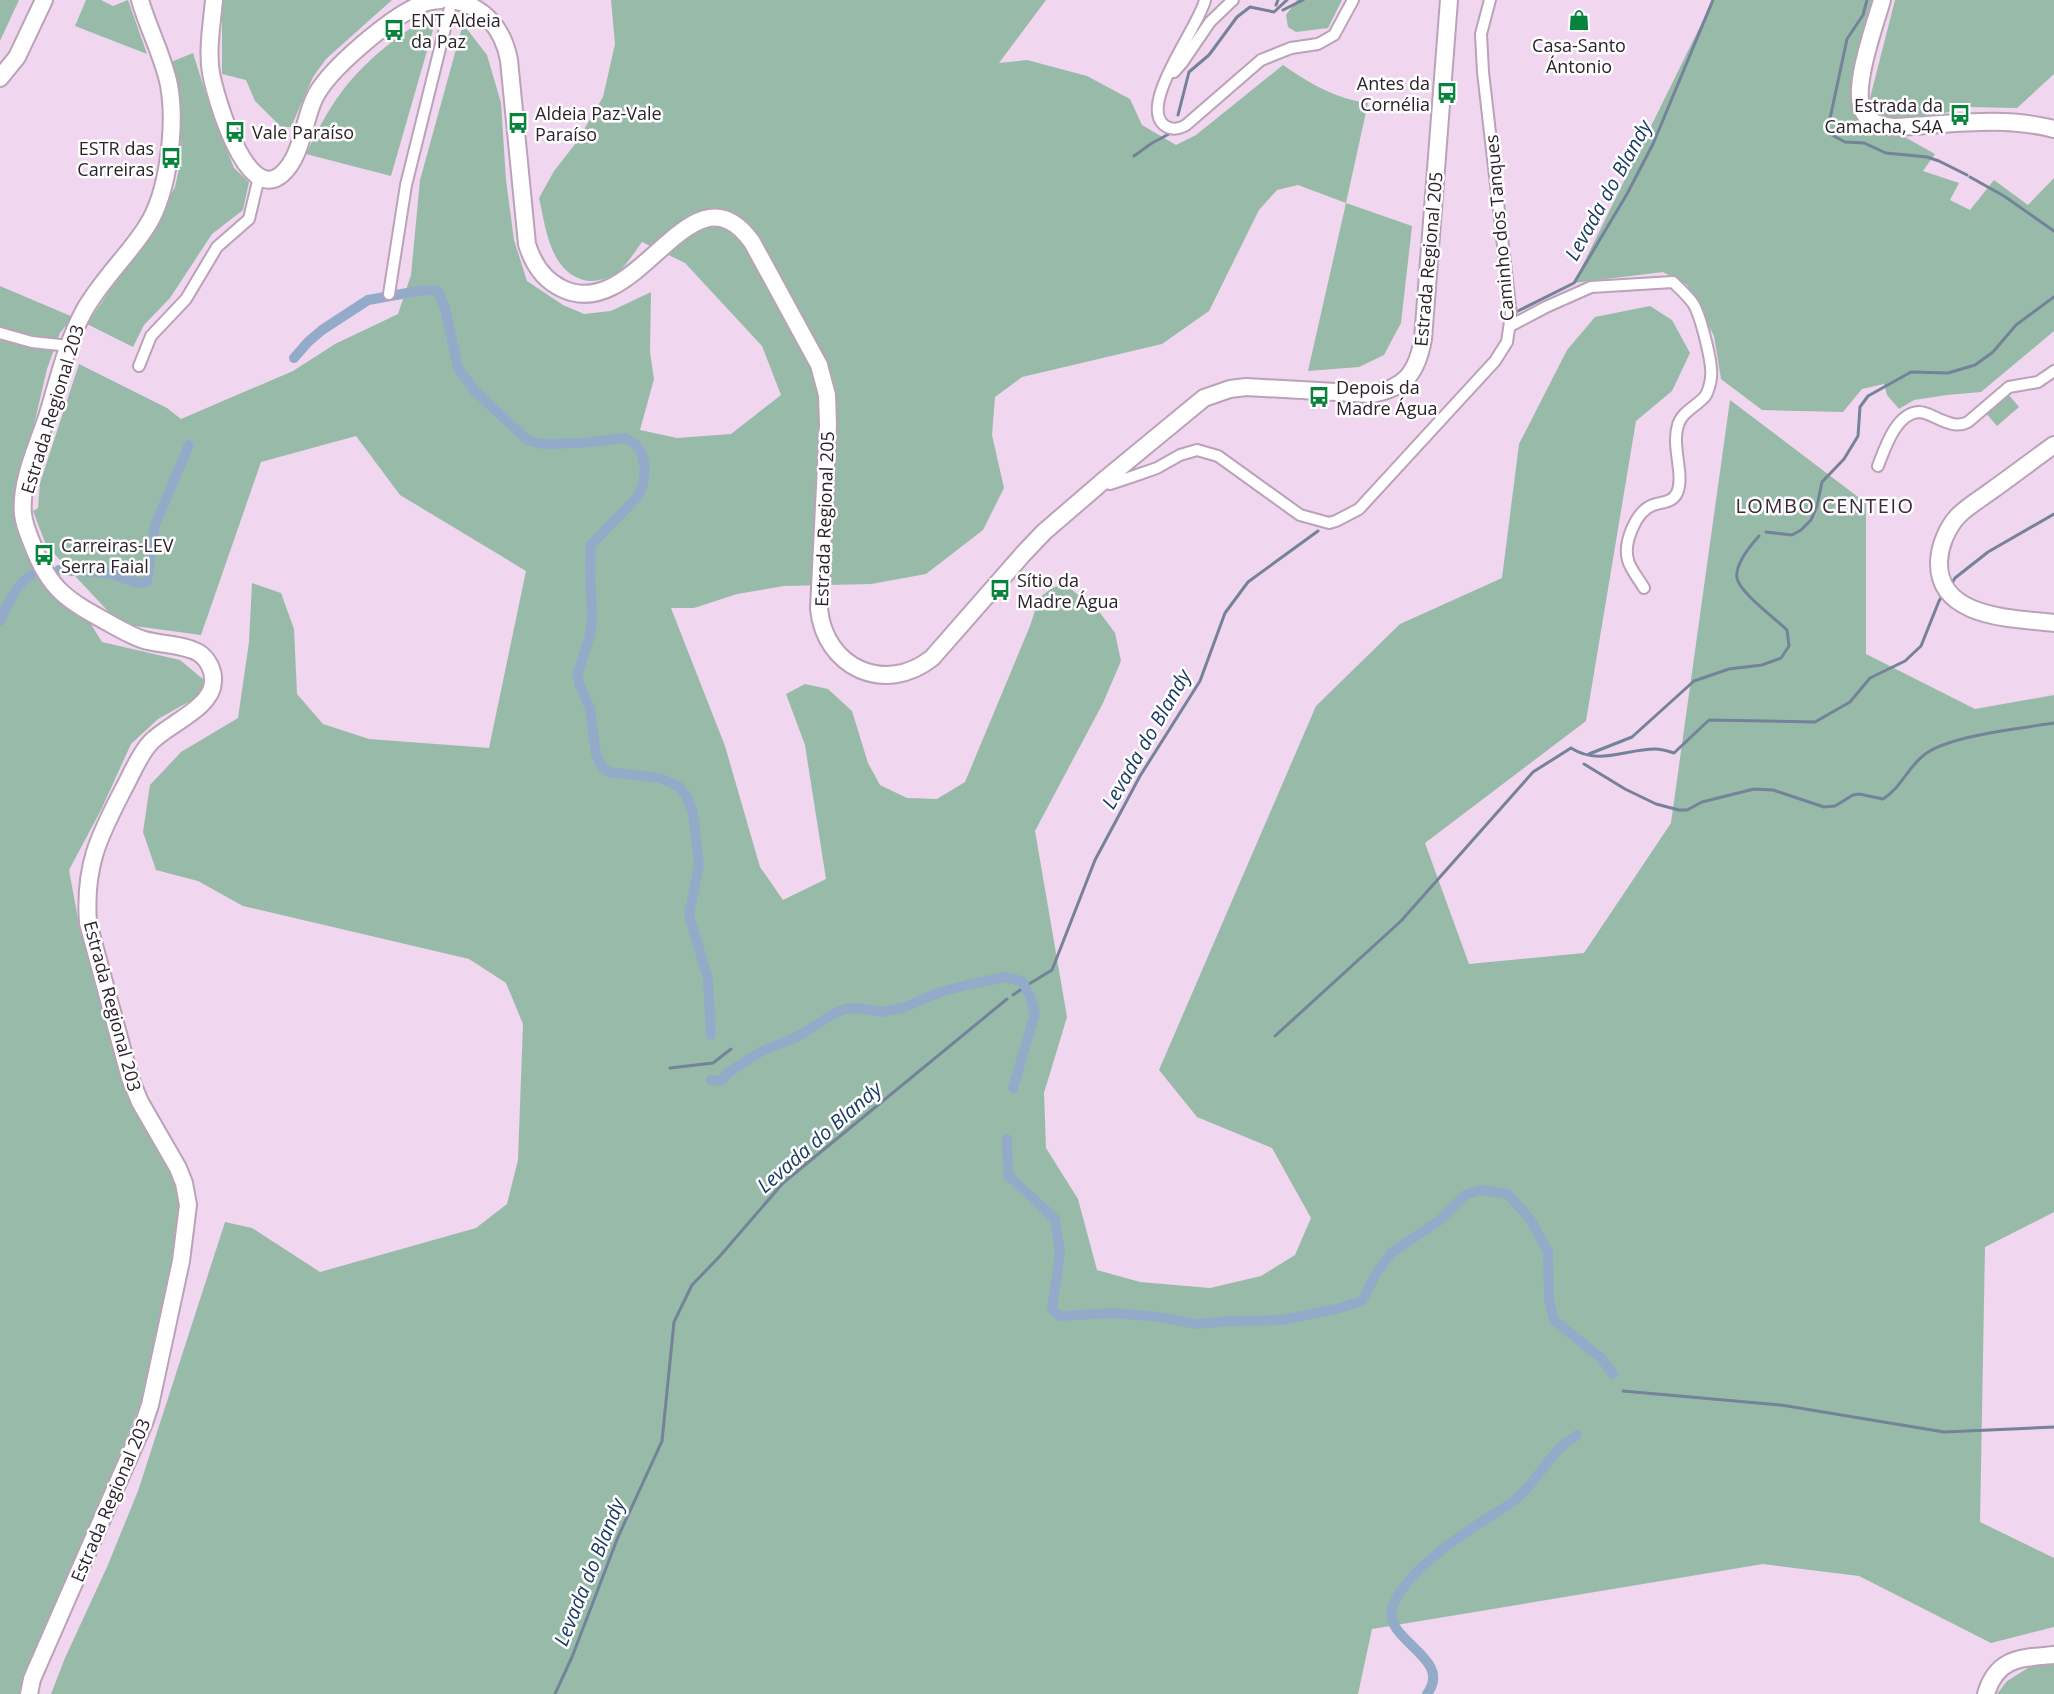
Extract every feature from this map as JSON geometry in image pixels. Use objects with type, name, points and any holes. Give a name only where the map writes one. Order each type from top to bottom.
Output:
[{"type":"main road","points":[[0,78],[17,57],[44,0]]},
{"type":"main road","name":"Estrada Regional 203","points":[[29,1694],[32,1679],[150,1405],[181,1261],[188,1205],[178,1168],[140,1102],[130,1078],[94,948],[88,923],[86,898],[90,867],[96,845],[140,757],[162,732],[203,703],[210,693],[213,678],[209,663],[199,654],[143,639],[81,608],[64,596],[43,570],[26,524],[23,499],[28,475],[69,346],[85,309],[152,217],[158,207],[166,176],[171,110],[169,85],[140,0]]},
{"type":"main road","points":[[214,0],[210,48],[211,71],[218,97],[241,158],[252,173],[270,180],[276,178],[290,165],[313,100],[321,84],[329,75],[399,17],[424,3],[440,0]]},
{"type":"main road","name":"Estrada Regional 205","points":[[453,0],[463,2],[484,13],[502,36],[509,60],[527,244],[534,264],[551,282],[572,292],[584,294],[611,289],[634,274],[683,230],[704,217],[715,216],[733,221],[752,242],[808,344],[823,378],[827,395],[828,425],[819,609],[822,628],[839,655],[852,666],[873,674],[888,676],[903,674],[932,658],[1044,532],[1192,405],[1215,393],[1246,387],[1371,394],[1385,391],[1406,380],[1416,366],[1423,339],[1449,0]]},
{"type":"main road","points":[[1882,0],[1858,93],[1862,110],[1869,119],[1879,125],[1893,127],[2006,121],[2030,123],[2054,129]]},
{"type":"main road","points":[[2054,445],[1967,508],[1952,523],[1943,541],[1939,568],[1947,592],[1967,607],[1980,612],[2054,623]]},
{"type":"main road","points":[[1986,1694],[1996,1672],[2006,1664],[2018,1659],[2054,1655]]},
{"type":"street","points":[[389,294],[406,185],[453,0]]},
{"type":"street","points":[[1205,0],[1203,9],[1186,38],[1160,93],[1159,116],[1166,126],[1177,129],[1195,118],[1261,60],[1291,48],[1318,44],[1334,35],[1353,0]]},
{"type":"street","points":[[1169,76],[1182,63],[1210,22],[1233,0]]},
{"type":"street","name":"Caminho dos Tanques","points":[[1102,482],[1110,484],[1134,476],[1157,468],[1180,454],[1197,450],[1218,456],[1300,515],[1329,523],[1336,521],[1359,509],[1495,361],[1507,342],[1511,315],[1483,72],[1481,34],[1490,0]]},
{"type":"street","points":[[139,366],[151,336],[186,299],[217,247],[249,219],[258,177]]},
{"type":"street","points":[[1510,326],[1592,287],[1673,282],[1693,303],[1705,336],[1712,376],[1706,394],[1678,423],[1675,447],[1679,479],[1676,494],[1669,501],[1654,505],[1643,512],[1637,520],[1627,546],[1629,564],[1644,588]]},
{"type":"street","points":[[0,333],[32,342],[69,346]]},
{"type":"street","points":[[1878,466],[1898,425],[1908,415],[1921,412],[1952,424],[1961,425],[1968,422],[2009,387],[2038,382],[2054,371]]},
{"type":"green space","points":[[0,0],[19,0],[0,41]]},
{"type":"green space","points":[[86,0],[101,0],[113,6],[128,0],[147,54],[75,26]]},
{"type":"green space","points":[[222,0],[392,0],[326,59],[313,77],[291,127],[281,127],[255,101],[246,80],[222,74]]},
{"type":"green space","points":[[611,0],[1046,0],[999,63],[1027,60],[1087,76],[1130,99],[1142,125],[1176,145],[1196,135],[1283,65],[1323,89],[1345,98],[1368,103],[1346,203],[1298,185],[1277,190],[1259,210],[1209,311],[1162,344],[1022,377],[995,397],[992,435],[1004,488],[983,530],[926,574],[871,584],[784,586],[737,594],[694,608],[671,608],[725,746],[760,867],[783,900],[826,879],[805,745],[786,694],[805,684],[828,689],[852,711],[868,763],[880,785],[907,798],[937,799],[965,782],[1030,626],[1039,598],[1052,588],[1065,584],[1101,614],[1115,633],[1121,661],[1103,703],[1035,831],[1067,1017],[1044,1093],[1046,1148],[1078,1199],[1097,1270],[1140,1282],[1210,1288],[1261,1276],[1295,1255],[1311,1218],[1272,1148],[1197,1117],[1159,1070],[1316,706],[1400,624],[1502,578],[1519,444],[1567,350],[1595,317],[1650,306],[1672,320],[1690,353],[1672,391],[1636,421],[1586,721],[1425,843],[1469,964],[1584,953],[1671,823],[1730,400],[1866,503],[1866,654],[1975,709],[2054,695],[2054,1212],[1985,1247],[1980,1522],[2054,1558],[2054,1627],[1991,1643],[1859,1576],[1763,1564],[1372,1629],[1358,1694],[51,1694],[138,1491],[225,1222],[252,1228],[320,1272],[476,1228],[507,1204],[518,1160],[523,1024],[506,983],[469,959],[243,906],[198,881],[156,870],[143,832],[150,785],[181,752],[238,718],[249,642],[252,583],[281,593],[294,629],[297,694],[323,724],[369,739],[489,748],[526,571],[400,495],[356,436],[261,462],[201,635],[120,624],[46,545],[33,511],[38,508],[40,483],[79,364],[167,408],[181,419],[293,371],[335,344],[398,314],[411,275],[420,180],[463,24],[487,55],[501,103],[506,180],[514,240],[527,281],[563,305],[584,314],[611,311],[651,292],[650,352],[654,379],[640,430],[677,438],[731,434],[781,395],[762,346],[685,263],[642,242],[618,272],[601,280],[583,280],[572,275],[563,267],[556,257],[547,234],[539,198],[554,171],[576,143],[603,97],[615,44]]},
{"type":"green space","points":[[1297,0],[1342,0],[1328,28],[1296,32],[1288,27],[1286,15]]},
{"type":"green space","points":[[1713,0],[1876,0],[1855,109],[1935,154],[1923,171],[1959,183],[1950,200],[1970,210],[1994,180],[2028,205],[2054,178],[2054,331],[1981,392],[1914,400],[1899,409],[1887,395],[1884,384],[1862,389],[1843,412],[1762,410],[1721,379],[1714,336],[1687,285],[1663,272],[1574,283]]},
{"type":"green space","points":[[1895,0],[2054,0],[2054,74],[2017,108],[1968,107],[1897,125],[1876,113],[1870,98]]},
{"type":"green space","points":[[437,16],[391,176],[306,154],[332,106],[364,66],[409,30]]},
{"type":"green space","points":[[193,53],[210,107],[234,168],[249,182],[243,210],[212,234],[170,298],[144,325],[133,347],[87,324],[157,221],[175,187],[180,164],[181,120],[174,90],[171,62]]},
{"type":"green space","points":[[1346,203],[1412,226],[1401,323],[1384,355],[1359,367],[1308,371]]},
{"type":"green space","points":[[0,286],[73,317],[60,333],[47,369],[15,506],[43,572],[81,608],[102,642],[180,660],[204,680],[206,688],[199,696],[158,719],[131,744],[101,810],[69,870],[79,924],[122,1080],[176,1176],[181,1209],[159,1333],[144,1396],[21,1694],[0,1694]]},
{"type":"green space","points":[[2008,394],[2019,407],[1997,426],[1985,412]]},
{"type":"green space","points":[[2054,1660],[2054,1694],[1997,1694],[2007,1681],[2039,1661]]},
{"type":"waterway","points":[[1276,5],[1278,0]]},
{"type":"waterway","points":[[1178,115],[1189,72],[1209,55],[1237,17],[1250,7],[1274,12],[1287,0]]},
{"type":"waterway","points":[[1283,10],[1303,0]]},
{"type":"waterway","name":"Levada do Blandy","points":[[1514,313],[1574,283],[1627,194],[1653,144],[1713,0]]},
{"type":"waterway","points":[[1867,0],[1863,15],[1847,39],[1828,128],[1830,134],[1845,142],[1864,143],[1886,153],[1927,157],[1967,175]]},
{"type":"waterway","points":[[1134,156],[1169,134]]},
{"type":"waterway","points":[[1970,177],[2004,196],[2054,231]]},
{"type":"waterway","points":[[294,358],[322,330],[368,300],[424,290],[438,291],[445,308],[458,368],[475,391],[527,440],[542,444],[582,443],[625,438],[634,443],[641,452],[645,467],[643,485],[638,496],[591,545],[592,617],[590,635],[578,674],[579,683],[590,709],[596,754],[601,765],[608,772],[660,778],[678,786],[686,795],[693,813],[699,865],[689,915],[708,979],[711,1035]]},
{"type":"waterway","points":[[1766,532],[1792,535],[1811,520],[1817,506],[1822,482],[1844,459],[1858,436],[1860,407],[1868,396],[1911,372],[1948,373],[1975,365],[1993,352],[2016,325],[2054,297]]},
{"type":"waterway","points":[[59,570],[108,573],[138,583],[147,581],[155,525],[189,445]]},
{"type":"waterway","points":[[1952,583],[1955,578],[1988,552],[2054,514]]},
{"type":"waterway","name":"Levada do Blandy","points":[[1029,984],[1052,970],[1095,860],[1140,776],[1200,681],[1225,613],[1248,582],[1318,531]]},
{"type":"waterway","points":[[1589,754],[1632,737],[1694,681],[1729,669],[1762,665],[1781,658],[1789,646],[1787,630],[1751,598],[1739,584],[1737,578],[1738,567],[1759,536]]},
{"type":"waterway","points":[[0,621],[16,590],[31,575]]},
{"type":"waterway","points":[[1275,1036],[1401,921],[1533,772],[1571,748],[1592,756],[1655,749],[1674,753],[1709,720],[1815,722],[1850,702],[1870,678],[1905,661],[1921,646],[1944,593]]},
{"type":"waterway","points":[[1584,764],[1625,789],[1656,804],[1679,810],[1687,810],[1702,802],[1754,789],[1773,790],[1824,807],[1835,806],[1859,794],[1883,799],[1895,789],[1913,765],[1935,748],[1986,734],[2054,723]]},
{"type":"waterway","points":[[711,1080],[721,1081],[728,1073],[760,1052],[797,1037],[835,1013],[846,1009],[857,1008],[882,1012],[903,1008],[940,992],[1005,977],[1022,981],[1035,1013],[1013,1088]]},
{"type":"waterway","name":"Levada do Blandy","points":[[1013,995],[1023,988]]},
{"type":"waterway","name":"Levada do Blandy","points":[[555,1694],[572,1657],[618,1537],[662,1441],[674,1322],[692,1285],[783,1183],[1007,999]]},
{"type":"waterway","points":[[670,1068],[713,1063],[731,1049]]},
{"type":"waterway","points":[[1007,1139],[1008,1175],[1055,1219],[1060,1253],[1052,1309],[1060,1316],[1113,1313],[1159,1317],[1197,1324],[1282,1320],[1336,1309],[1362,1301],[1377,1272],[1391,1253],[1440,1220],[1465,1195],[1481,1190],[1508,1194],[1530,1219],[1548,1252],[1549,1300],[1554,1320],[1601,1358],[1613,1374]]},
{"type":"waterway","points":[[1623,1391],[1781,1405],[1944,1432],[2054,1427]]},
{"type":"waterway","points":[[1427,1694],[1433,1681],[1432,1670],[1426,1660],[1398,1631],[1392,1620],[1392,1609],[1397,1596],[1430,1559],[1513,1501],[1528,1487],[1558,1449],[1577,1435]]},
{"type":"place","name":"Casa-Santo Ántonio","points":[[1579,20]]},
{"type":"place","name":"ENT Aldeia da Paz","points":[[394,30]]},
{"type":"place","name":"Antes da Cornélia","points":[[1447,93]]},
{"type":"place","name":"Estrada da Camacha, S4A","points":[[1960,115]]},
{"type":"place","name":"Aldeia Paz-Vale Paraíso","points":[[518,123]]},
{"type":"place","name":"Vale Paraíso","points":[[235,132]]},
{"type":"place","name":"ESTR das Carreiras","points":[[171,158]]},
{"type":"place","name":"Depois da Madre Água","points":[[1319,397]]},
{"type":"place","name":"Carreiras-LEV Serra Faial","points":[[44,555]]},
{"type":"place","name":"Sítio da Madre Água","points":[[1000,590]]},
{"type":"district","name":"LOMBO CENTEIO","points":[[1825,505]]}]
